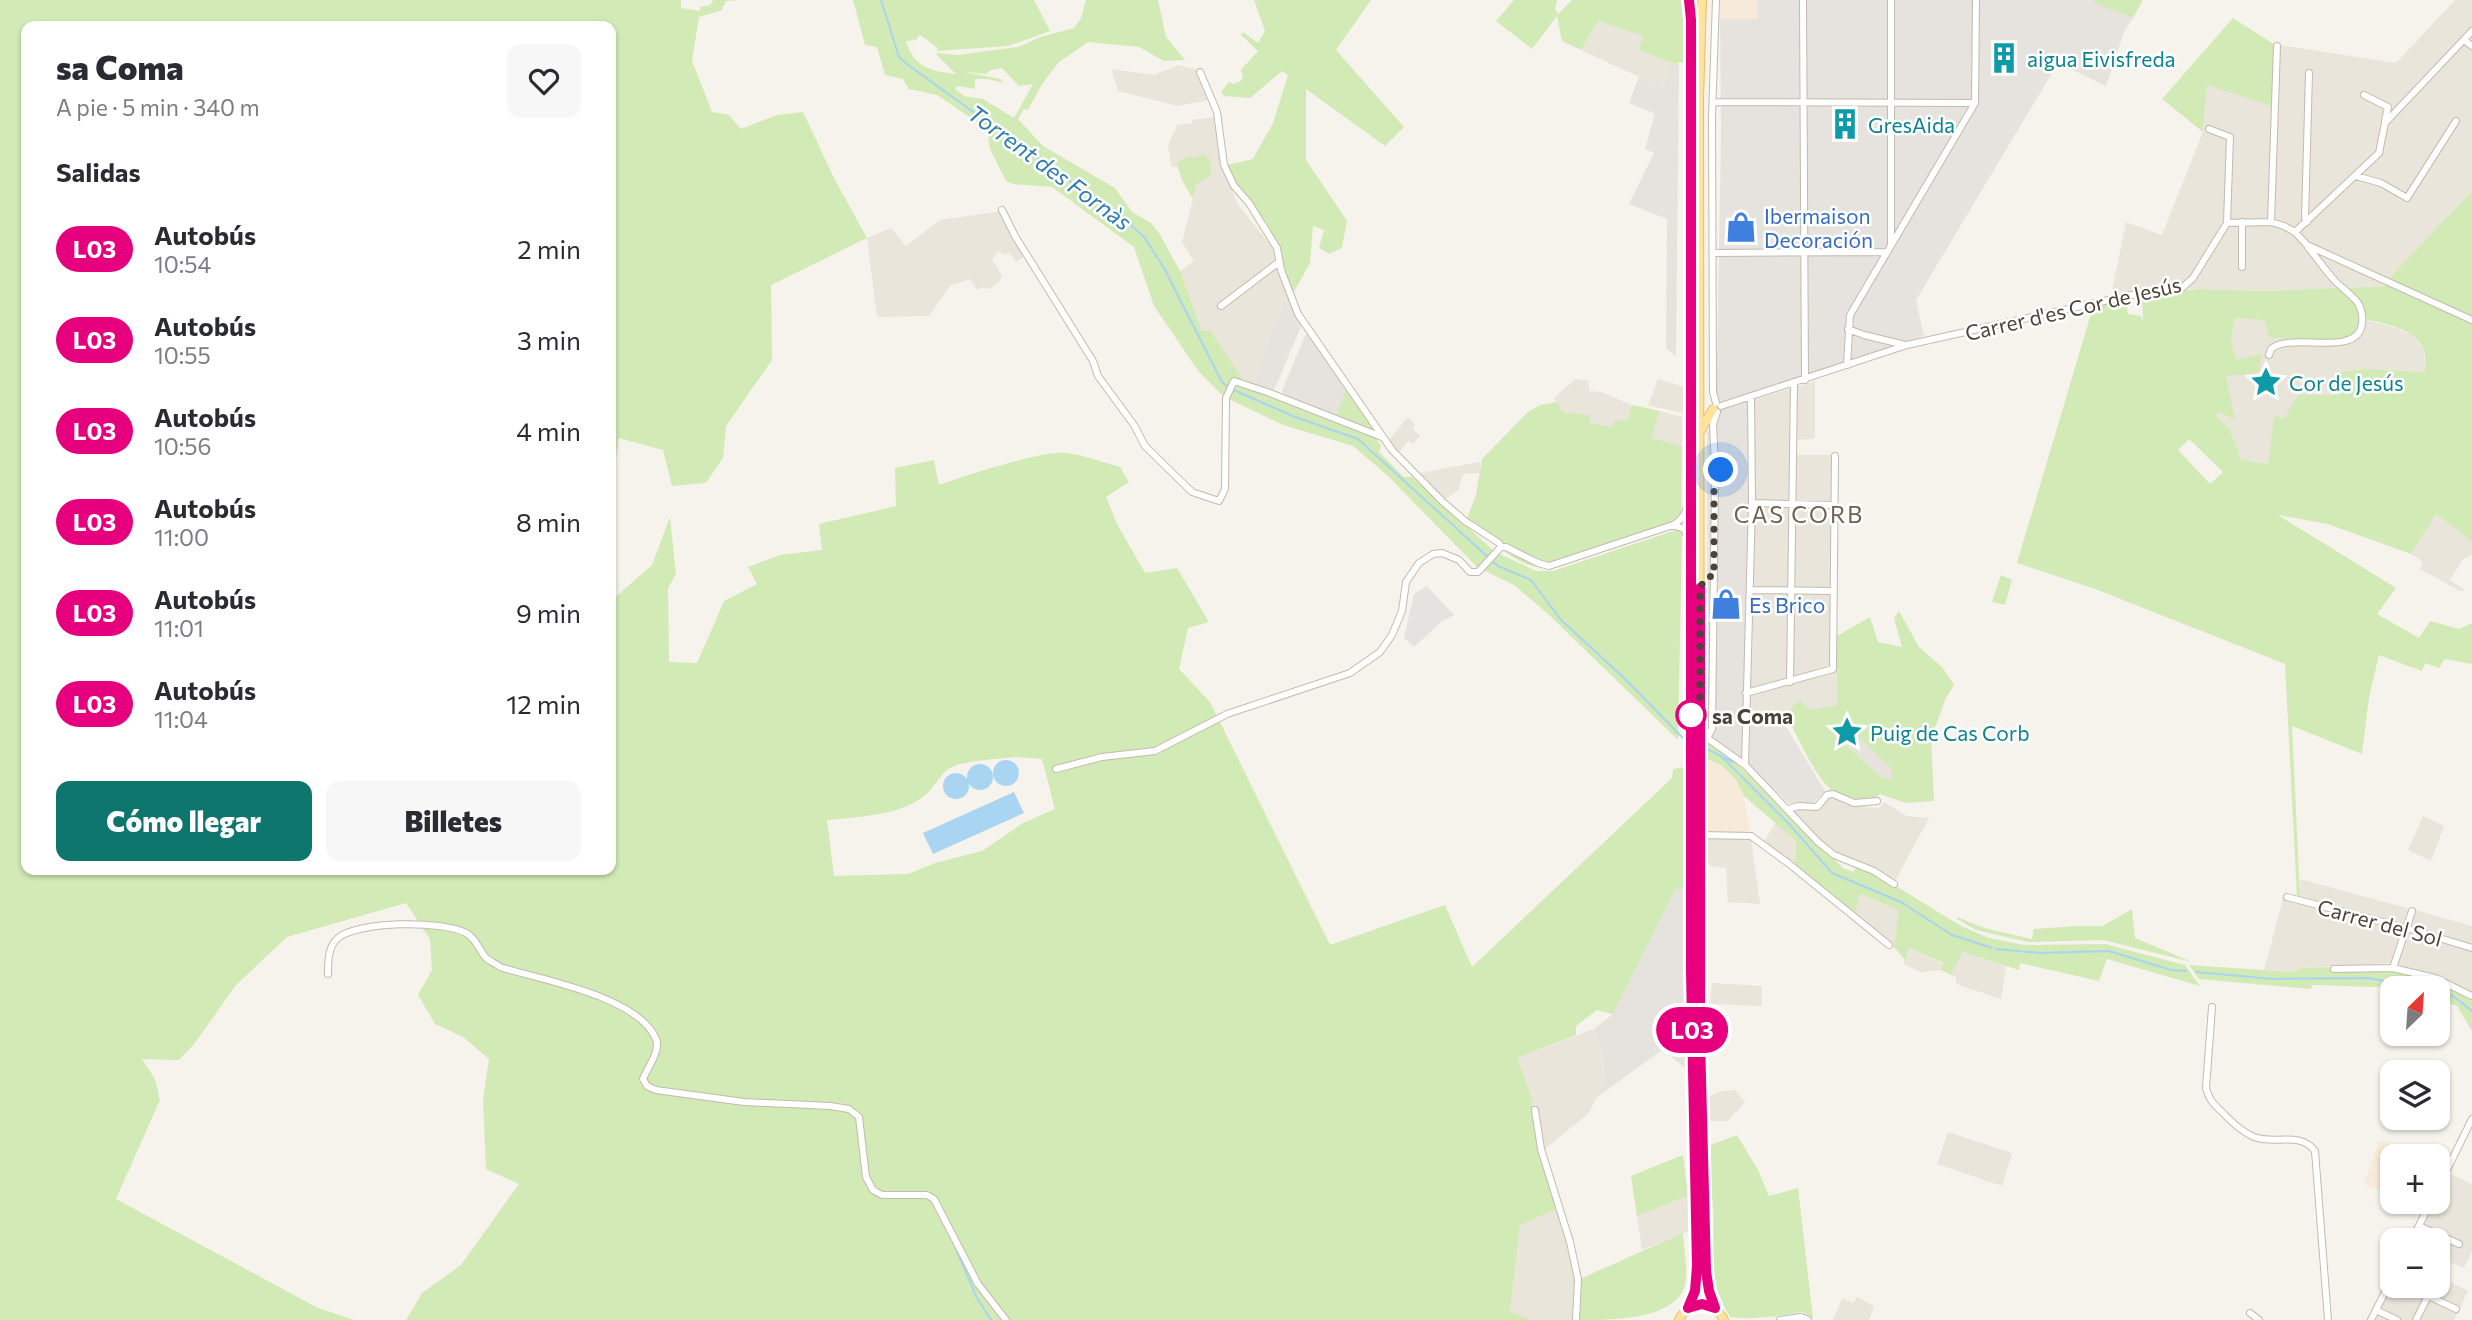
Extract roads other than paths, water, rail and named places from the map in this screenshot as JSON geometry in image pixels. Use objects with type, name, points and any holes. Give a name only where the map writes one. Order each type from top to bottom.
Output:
[{"type":"main road","points":[[1683,1314],[1695,1291],[1697,1266],[1692,1040],[1689,0]]},
{"type":"main road","points":[[1702,0],[1699,116],[1703,738],[1700,1040],[1706,1271],[1715,1308],[1725,1319]]},
{"type":"main road","points":[[1700,392],[1707,402],[1716,407],[1700,432]]},
{"type":"main road","points":[[1683,1314],[1702,1304],[1715,1308]]},
{"type":"street","points":[[1716,0],[1712,116],[1713,392],[1716,407],[1713,424],[1715,467],[1711,472],[1715,476],[1712,729],[1703,738],[1745,765],[1818,842],[1834,855],[1874,871],[1894,884]]},
{"type":"street","points":[[1803,0],[1805,380]]},
{"type":"street","points":[[1891,0],[1891,245]]},
{"type":"street","points":[[1847,365],[1850,315],[1975,103],[1976,0]]},
{"type":"street","points":[[2385,123],[2472,31]]},
{"type":"street","points":[[2464,40],[2472,46]]},
{"type":"street","points":[[2271,222],[2277,46]]},
{"type":"street","points":[[1056,769],[1102,757],[1155,751],[1227,714],[1350,673],[1368,663],[1387,643],[1399,621],[1409,574],[1419,563],[1433,554],[1441,553],[1458,560],[1470,572],[1480,571],[1498,549],[1499,543],[1465,521],[1392,450],[1298,314],[1279,262],[1277,248],[1268,231],[1234,186],[1224,164],[1217,112],[1200,72]]},
{"type":"street","points":[[2307,222],[2309,73]]},
{"type":"street","points":[[2295,232],[2379,153],[2388,107],[2364,95]]},
{"type":"street","points":[[1714,102],[1975,103]]},
{"type":"street","points":[[1699,116],[1712,116]]},
{"type":"street","points":[[2356,176],[2381,183],[2407,198],[2456,121]]},
{"type":"street","points":[[2209,129],[2230,137],[2227,223],[2271,222],[2295,232],[2333,279],[2357,301],[2362,312],[2361,329],[2354,337],[2343,342],[2281,343],[2270,349],[2269,355]]},
{"type":"street","points":[[1002,210],[1015,236],[1093,362],[1098,376],[1134,425],[1145,446],[1192,492],[1219,501],[1223,497],[1226,398],[1234,382],[1270,393],[1384,438]]},
{"type":"street","points":[[1891,214],[1899,218],[1908,216]]},
{"type":"street","points":[[2242,222],[2242,267]]},
{"type":"street","name":"Carrer d'es Cor de Jesús","points":[[1716,407],[1907,345],[2131,295],[2182,288],[2193,278],[2222,227],[2227,223]]},
{"type":"street","points":[[2307,245],[2472,320]]},
{"type":"street","points":[[1713,253],[1886,252]]},
{"type":"street","points":[[1221,306],[1279,262]]},
{"type":"street","points":[[1848,329],[1907,345]]},
{"type":"street","points":[[1790,682],[1794,383]]},
{"type":"street","points":[[1745,765],[1752,503],[1751,396]]},
{"type":"street","points":[[1746,692],[1833,669],[1835,456]]},
{"type":"street","points":[[1498,549],[1506,547],[1549,566],[1673,525],[1682,520],[1687,512],[1687,486],[1691,468]]},
{"type":"street","points":[[1752,503],[1834,505]]},
{"type":"street","points":[[1673,525],[1684,529],[1691,545]]},
{"type":"street","points":[[1700,588],[1706,577],[1714,576]]},
{"type":"street","points":[[1750,590],[1833,591]]},
{"type":"street","points":[[1788,809],[1799,806],[1817,807],[1827,795],[1833,794],[1854,803],[1877,801]]},
{"type":"street","points":[[1700,835],[1751,836],[1889,945]]},
{"type":"street","name":"Carrer del Sol","points":[[2287,897],[2472,948]]},
{"type":"street","points":[[2393,968],[2412,911]]},
{"type":"street","points":[[328,974],[328,957],[336,939],[352,930],[399,924],[454,928],[469,934],[487,959],[500,967],[615,1001],[638,1018],[656,1040],[656,1051],[643,1079],[647,1086],[663,1093],[849,1109],[859,1117],[866,1177],[873,1190],[882,1195],[927,1195],[934,1199],[978,1284],[1006,1320]]},
{"type":"street","points":[[2334,969],[2393,968],[2435,978],[2472,996]]},
{"type":"street","points":[[2212,1007],[2206,1088],[2208,1099],[2242,1132],[2257,1139],[2299,1140],[2309,1144],[2315,1152],[2328,1320]]},
{"type":"street","points":[[1535,1110],[1541,1149],[1570,1242],[1578,1279],[1576,1320]]},
{"type":"street","points":[[2450,1164],[2472,1119]]},
{"type":"street","points":[[2425,1214],[2419,1226],[2459,1244]]},
{"type":"street","points":[[2371,1320],[2382,1298]]},
{"type":"street","points":[[2416,1320],[2427,1298]]},
{"type":"street","points":[[2432,1298],[2456,1309]]},
{"type":"street","points":[[2376,1310],[2397,1320]]},
{"type":"street","points":[[2250,1313],[2259,1320]]},
{"type":"street","points":[[1672,1320],[1683,1314]]},
{"type":"street","points":[[1780,1320],[1801,1317],[1808,1320]]},
{"type":"water","points":[[1006,760],[1015,764],[1019,773],[1015,782],[1006,786],[997,782],[993,773],[997,764]]},
{"type":"water","points":[[980,764],[989,768],[993,777],[989,786],[980,790],[971,786],[967,777],[971,768]]},
{"type":"water","points":[[956,773],[965,777],[969,786],[965,795],[956,799],[947,795],[943,786],[947,777]]},
{"type":"water","points":[[1014,792],[1024,813],[933,854],[923,833]]},
{"type":"waterway","name":"Torrent des Fornàs","points":[[881,0],[899,57],[1063,177],[1110,206],[1145,238],[1165,270],[1222,382],[1227,386]]},
{"type":"waterway","name":"Torrent des Fornàs","points":[[1234,390],[1295,417],[1358,439],[1488,557]]},
{"type":"waterway","name":"Torrent des Fornàs","points":[[1492,561],[1531,580],[1561,620],[1622,676],[1683,738]]},
{"type":"waterway","name":"Torrent des Fornàs","points":[[1707,749],[1733,762]]},
{"type":"waterway","name":"Torrent des Fornàs","points":[[1721,756],[1789,824],[1832,873],[1901,902],[1952,935],[1992,948]]},
{"type":"waterway","name":"Torrent des Fornàs","points":[[1996,949],[2040,953],[2109,951],[2171,970],[2186,971]]},
{"type":"waterway","name":"Torrent des Fornàs","points":[[2196,972],[2273,979],[2380,980]]},
{"type":"waterway","name":"Torrent des Fornàs","points":[[2450,995],[2472,1011]]},
{"type":"waterway","points":[[956,1249],[976,1296],[991,1320]]},
{"type":"place","name":"aigua Eivisfreda","points":[[2004,58]]},
{"type":"place","name":"GresAida","points":[[1845,124]]},
{"type":"place","name":"Ibermaison Decoración","points":[[1741,227]]},
{"type":"place","name":"Cor de Jesús","points":[[2266,382]]},
{"type":"place","name":"Es Brico","points":[[1726,604]]},
{"type":"place","name":"sa Coma","points":[[1691,715]]},
{"type":"place","name":"Puig de Cas Corb","points":[[1847,732]]},
{"type":"district","name":"CAS CORB","points":[[1799,514]]}]
